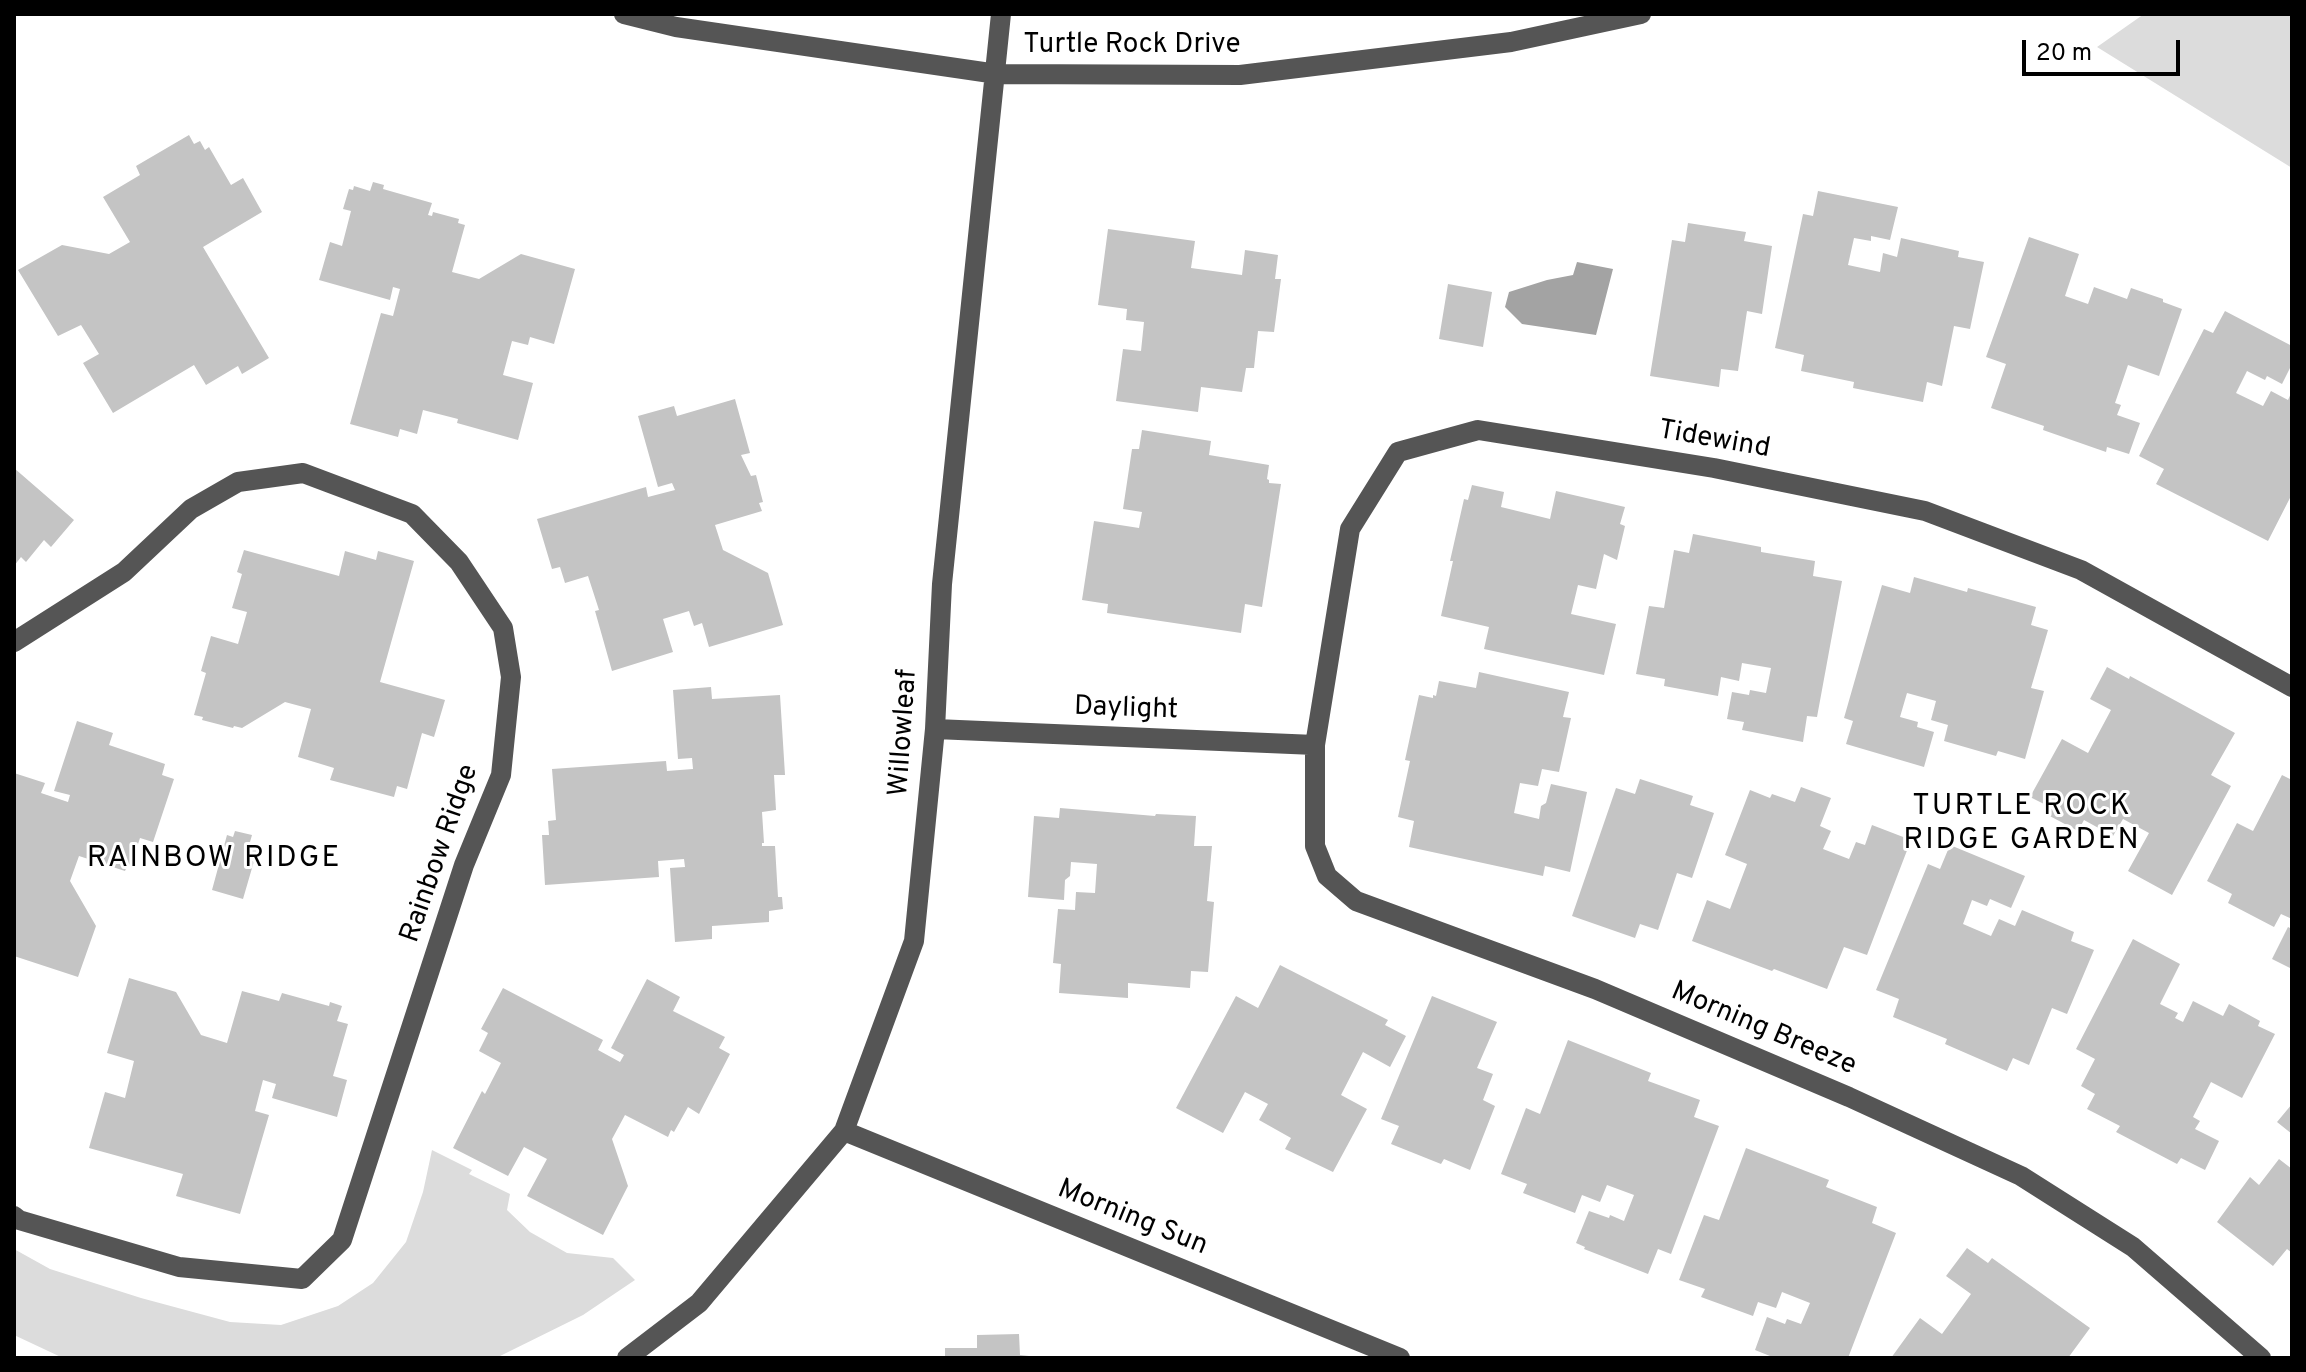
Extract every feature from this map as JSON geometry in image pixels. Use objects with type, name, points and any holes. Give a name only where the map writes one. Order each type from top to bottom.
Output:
[{"type":"street","name":"Turtle Rock Drive","points":[[624,14],[676,27],[997,74],[1240,75],[1511,42],[1641,14]]},
{"type":"street","name":"Willowleaf","points":[[627,1358],[699,1303],[844,1131],[914,941],[935,729],[942,584],[1001,14]]},
{"type":"street","name":"Tidewind","points":[[1315,745],[1350,529],[1398,452],[1478,430],[1714,468],[1925,511],[2081,570],[2292,687]]},
{"type":"street","name":"Rainbow Ridge","points":[[14,642],[124,572],[191,509],[238,482],[303,473],[412,514],[459,562],[503,628],[511,677],[501,775],[464,865],[342,1240],[302,1279],[179,1267],[14,1216]]},
{"type":"street","name":"Daylight","points":[[935,729],[1315,745]]},
{"type":"street","name":"Morning Breeze","points":[[1315,745],[1315,846],[1327,876],[1356,901],[1595,989],[1849,1097],[2021,1176],[2133,1247],[2261,1358]]},
{"type":"street","name":"Morning Sun","points":[[844,1131],[1400,1358]]},
{"type":"shaded area","points":[[2144,14],[2292,14],[2292,168],[2097,47]]},
{"type":"shaded area","points":[[1577,262],[1613,269],[1596,335],[1522,324],[1505,307],[1509,292],[1573,275]]},
{"type":"shaded area","points":[[432,1150],[472,1170],[469,1174],[510,1194],[507,1210],[530,1232],[567,1253],[613,1258],[635,1280],[583,1315],[496,1358],[63,1358],[14,1335],[14,1249],[50,1269],[230,1322],[281,1325],[338,1306],[373,1283],[406,1242],[423,1192]]},
{"type":"building","points":[[189,135],[194,144],[200,141],[205,150],[209,147],[231,185],[243,178],[262,212],[203,247],[269,358],[242,374],[238,366],[206,385],[194,365],[113,413],[83,363],[99,354],[81,325],[58,336],[18,270],[62,245],[109,254],[130,242],[103,197],[140,175],[136,166]]},
{"type":"building","points":[[373,182],[384,185],[383,189],[432,203],[428,215],[432,216],[433,212],[459,219],[458,223],[465,225],[452,272],[479,279],[521,254],[575,269],[554,344],[530,337],[528,345],[512,341],[503,375],[533,383],[518,440],[423,410],[417,434],[400,429],[398,437],[350,424],[381,313],[393,316],[400,289],[393,287],[390,300],[319,280],[330,242],[342,246],[351,211],[343,209],[349,189],[353,190],[354,186],[370,191]]},
{"type":"building","points":[[1818,191],[1898,207],[1890,240],[1871,236],[1871,241],[1854,238],[1848,265],[1880,272],[1883,253],[1897,257],[1901,238],[1959,251],[1958,257],[1984,262],[1970,329],[1954,326],[1942,386],[1927,382],[1923,402],[1853,388],[1854,382],[1801,371],[1804,355],[1775,348],[1803,214],[1813,216]]},
{"type":"building","points":[[1688,223],[1746,232],[1744,241],[1772,246],[1762,314],[1747,311],[1738,371],[1721,369],[1719,387],[1650,376],[1672,240],[1685,242]]},
{"type":"building","points":[[1108,229],[1195,241],[1191,268],[1242,275],[1245,250],[1278,255],[1275,279],[1281,279],[1274,332],[1258,331],[1254,368],[1246,368],[1242,392],[1201,387],[1198,412],[1116,401],[1123,349],[1141,351],[1144,322],[1126,320],[1127,309],[1098,305]]},
{"type":"building","points":[[2029,237],[2079,254],[2065,296],[2088,304],[2094,287],[2127,299],[2131,288],[2182,309],[2159,376],[2128,365],[2115,403],[2121,405],[2117,415],[2140,423],[2129,454],[2107,447],[2106,452],[1991,408],[2006,364],[1986,357]]},
{"type":"building","points":[[1448,284],[1492,292],[1483,347],[1439,339]]},
{"type":"building","points":[[2225,311],[2292,346],[2292,364],[2282,384],[2247,371],[2236,393],[2263,406],[2271,391],[2288,400],[2292,391],[2292,494],[2268,541],[2156,484],[2164,469],[2139,456],[2204,329],[2213,333]]},
{"type":"building","points":[[735,399],[750,453],[741,455],[751,476],[756,475],[763,502],[759,503],[762,511],[715,525],[723,550],[768,573],[783,625],[709,647],[702,623],[694,626],[689,611],[663,619],[673,652],[612,671],[588,576],[565,583],[560,567],[552,569],[537,519],[646,487],[648,497],[675,490],[672,483],[658,487],[638,416],[674,406],[677,416]]},
{"type":"building","points":[[1142,430],[1211,441],[1209,455],[1269,465],[1269,483],[1281,484],[1262,607],[1245,604],[1241,633],[1107,613],[1108,604],[1082,600],[1094,521],[1139,528],[1142,512],[1123,509],[1132,449],[1139,449]]},
{"type":"building","points":[[14,468],[74,520],[51,547],[44,540],[26,562],[21,557],[14,566]]},
{"type":"building","points":[[1472,485],[1504,492],[1501,507],[1550,519],[1556,491],[1625,507],[1620,524],[1625,526],[1617,560],[1604,554],[1596,589],[1578,585],[1571,614],[1616,624],[1604,675],[1484,649],[1489,627],[1441,616],[1464,499],[1468,500]]},
{"type":"building","points":[[1693,534],[1761,547],[1761,552],[1815,561],[1813,576],[1842,581],[1817,717],[1807,716],[1803,742],[1742,730],[1744,722],[1727,719],[1732,692],[1749,695],[1750,690],[1766,693],[1771,668],[1742,663],[1739,681],[1721,677],[1718,696],[1664,686],[1665,679],[1636,674],[1649,606],[1664,608],[1674,550],[1689,553]]},
{"type":"building","points":[[244,550],[339,576],[345,551],[376,560],[378,551],[414,561],[380,682],[445,700],[434,737],[422,733],[407,789],[397,786],[394,797],[330,780],[334,768],[298,757],[311,709],[285,702],[242,728],[202,720],[203,717],[194,715],[206,673],[201,671],[211,636],[238,644],[247,612],[232,608],[242,574],[237,572]]},
{"type":"building","points":[[1914,577],[2036,607],[2031,625],[2048,630],[2031,688],[2044,691],[2025,759],[1998,751],[1996,756],[1944,741],[1948,725],[1931,720],[1936,701],[1907,693],[1900,717],[1918,722],[1917,727],[1934,732],[1924,767],[1846,744],[1853,721],[1844,718],[1882,585],[1910,593]]},
{"type":"building","points":[[2107,667],[2129,679],[2130,676],[2235,733],[2211,775],[2231,786],[2172,895],[2128,871],[2149,833],[2123,819],[2113,836],[2084,820],[2078,831],[2046,814],[2050,807],[2030,797],[2062,739],[2088,753],[2111,710],[2090,699]]},
{"type":"building","points":[[1479,672],[1569,692],[1563,717],[1571,718],[1559,772],[1542,769],[1538,786],[1520,783],[1514,813],[1539,819],[1551,784],[1587,792],[1570,872],[1545,866],[1543,876],[1409,847],[1414,821],[1398,817],[1410,761],[1405,760],[1419,695],[1436,696],[1439,681],[1476,688]]},
{"type":"building","points":[[711,687],[712,699],[780,695],[785,775],[774,775],[776,810],[762,812],[762,846],[775,846],[778,897],[782,897],[783,909],[769,911],[769,922],[712,926],[712,939],[675,942],[670,868],[685,867],[684,859],[658,861],[659,877],[545,885],[542,835],[549,835],[548,821],[556,820],[552,769],[666,761],[667,771],[693,769],[692,758],[678,759],[673,690]]},
{"type":"building","points":[[77,721],[113,733],[109,745],[165,764],[162,775],[174,779],[153,842],[140,838],[131,865],[128,864],[125,871],[79,856],[70,881],[96,926],[78,977],[14,956],[14,773],[45,783],[41,793],[68,802],[70,795],[54,791]]},
{"type":"building","points":[[2282,775],[2292,780],[2292,919],[2281,914],[2274,927],[2228,903],[2232,894],[2207,881],[2237,823],[2253,831]]},
{"type":"building","points":[[1640,779],[1693,796],[1690,805],[1714,813],[1692,878],[1677,873],[1658,930],[1640,924],[1635,938],[1572,916],[1616,788],[1635,794]]},
{"type":"building","points":[[1801,787],[1831,798],[1820,826],[1831,831],[1823,849],[1849,859],[1856,842],[1865,845],[1872,825],[1911,840],[1867,955],[1844,947],[1827,989],[1692,941],[1707,900],[1730,909],[1747,864],[1725,855],[1750,790],[1770,798],[1772,794],[1795,802]]},
{"type":"building","points":[[1060,808],[1155,816],[1196,816],[1194,846],[1212,846],[1207,901],[1214,902],[1208,972],[1191,971],[1190,988],[1128,983],[1128,998],[1059,993],[1061,964],[1053,963],[1058,909],[1075,910],[1076,892],[1095,893],[1097,864],[1071,862],[1070,876],[1065,880],[1064,900],[1028,897],[1034,816],[1059,818]]},
{"type":"building","points":[[235,831],[252,835],[250,842],[259,844],[243,899],[212,890],[227,835],[233,837]]},
{"type":"building","points":[[1950,845],[2025,876],[2011,908],[1990,899],[1987,906],[1972,900],[1963,924],[1991,936],[1999,919],[2015,926],[2022,910],[2074,932],[2071,941],[2094,950],[2067,1014],[2052,1008],[2029,1065],[2013,1058],[2007,1071],[1945,1044],[1947,1039],[1893,1017],[1899,999],[1876,990],[1928,864],[1940,869]]},
{"type":"building","points":[[2288,927],[2292,929],[2292,969],[2272,959]]},
{"type":"building","points":[[2133,939],[2180,964],[2160,1004],[2178,1013],[2175,1018],[2183,1022],[2193,1001],[2223,1016],[2229,1004],[2260,1021],[2258,1026],[2275,1034],[2242,1098],[2211,1082],[2193,1117],[2200,1121],[2195,1129],[2219,1141],[2205,1170],[2181,1158],[2177,1164],[2116,1132],[2120,1126],[2087,1109],[2095,1094],[2081,1086],[2095,1059],[2076,1049]]},
{"type":"building","points":[[1280,965],[1388,1020],[1385,1025],[1406,1036],[1390,1067],[1363,1052],[1341,1095],[1367,1109],[1333,1172],[1285,1149],[1291,1138],[1259,1120],[1268,1104],[1245,1092],[1223,1133],[1176,1108],[1236,996],[1258,1008]]},
{"type":"building","points":[[129,978],[176,992],[201,1035],[227,1043],[242,991],[279,1001],[282,993],[329,1006],[330,1002],[342,1006],[337,1021],[348,1024],[333,1076],[347,1080],[337,1117],[272,1098],[276,1084],[263,1080],[255,1111],[269,1115],[240,1214],[176,1196],[183,1174],[89,1148],[105,1092],[125,1098],[134,1061],[107,1053]]},
{"type":"building","points":[[647,979],[680,997],[673,1011],[725,1037],[719,1048],[730,1054],[699,1114],[688,1107],[668,1137],[625,1115],[612,1139],[628,1186],[603,1235],[527,1196],[547,1159],[524,1147],[508,1176],[453,1148],[482,1091],[485,1094],[501,1063],[479,1051],[488,1033],[481,1029],[503,988],[603,1040],[598,1050],[620,1062],[624,1055],[611,1048]]},
{"type":"building","points":[[1432,996],[1497,1022],[1477,1068],[1493,1074],[1483,1100],[1495,1106],[1470,1170],[1444,1159],[1441,1164],[1391,1144],[1399,1126],[1381,1119]]},
{"type":"building","points":[[1568,1040],[1651,1073],[1648,1081],[1700,1100],[1694,1117],[1719,1126],[1671,1254],[1658,1249],[1648,1274],[1576,1243],[1589,1211],[1624,1221],[1634,1195],[1607,1185],[1600,1202],[1582,1195],[1575,1213],[1523,1193],[1527,1184],[1501,1174],[1526,1108],[1540,1114]]},
{"type":"building","points":[[2292,1104],[2292,1134],[2277,1122]]},
{"type":"building","points":[[1746,1148],[1829,1180],[1826,1187],[1877,1207],[1872,1223],[1896,1233],[1848,1358],[1775,1358],[1755,1350],[1767,1317],[1785,1324],[1787,1319],[1801,1324],[1810,1303],[1782,1292],[1776,1308],[1758,1302],[1753,1316],[1701,1297],[1705,1289],[1679,1280],[1704,1215],[1719,1220]]},
{"type":"building","points":[[2279,1159],[2292,1169],[2292,1253],[2287,1249],[2273,1266],[2217,1222],[2250,1177],[2259,1185]]},
{"type":"building","points":[[1967,1248],[1988,1263],[1992,1258],[2090,1328],[2068,1358],[1891,1358],[1920,1318],[1942,1334],[1971,1294],[1946,1276]]},
{"type":"building","points":[[1019,1334],[1020,1355],[1029,1358],[945,1358],[945,1348],[977,1348],[977,1335]]},
{"type":"district","name":"TURTLE ROCK RIDGE GARDEN","points":[[2022,825]]},
{"type":"district","name":"RAINBOW RIDGE","points":[[214,860]]}]
